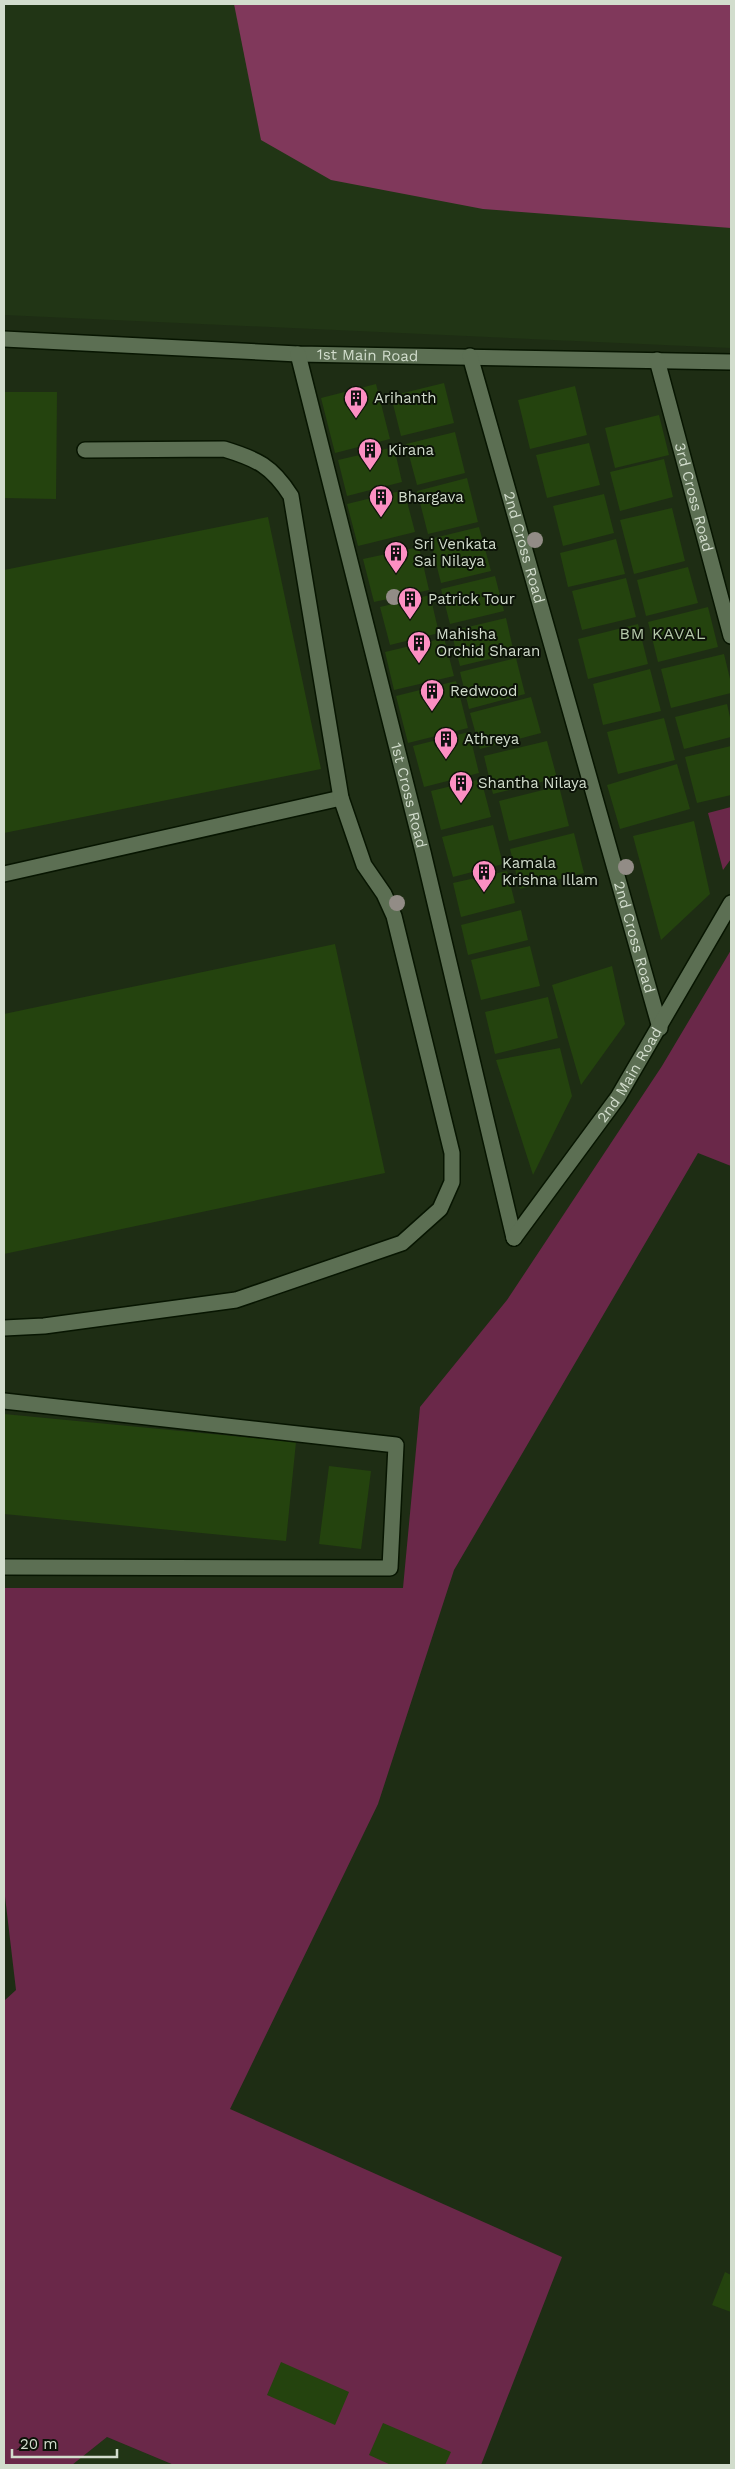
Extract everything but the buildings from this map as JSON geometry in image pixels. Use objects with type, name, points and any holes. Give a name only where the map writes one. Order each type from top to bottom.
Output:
[{"type":"street","name":"1st Main Road","points":[[4,339],[298,354],[731,362]]},
{"type":"street","name":"1st Cross Road","points":[[298,354],[423,852],[514,1238]]},
{"type":"street","name":"2nd Cross Road","points":[[470,356],[660,1028]]},
{"type":"street","name":"3rd Cross Road","points":[[657,360],[731,636]]},
{"type":"street","points":[[4,1328],[44,1326],[236,1300],[402,1243],[440,1209],[452,1182],[452,1153],[394,916],[384,894],[364,865],[341,798],[290,496],[278,476],[246,456],[224,449],[85,450]]},
{"type":"street","points":[[4,874],[341,798]]},
{"type":"street","name":"2nd Main Road","points":[[514,1238],[618,1098],[731,904]]},
{"type":"street","points":[[4,1401],[396,1445],[390,1568],[4,1567]]},
{"type":"shaded area","points":[[4,4],[731,4],[731,348],[4,315]]},
{"type":"shaded area","points":[[234,4],[731,4],[731,228],[483,209],[331,180],[261,140]]},
{"type":"shaded area","points":[[731,807],[731,859],[723,870],[708,813]]},
{"type":"shaded area","points":[[731,950],[731,1166],[698,1153],[454,1570],[378,1804],[230,2109],[562,2257],[481,2465],[174,2465],[107,2437],[72,2465],[4,2465],[4,2001],[16,1990],[4,1888],[4,1588],[403,1588],[420,1407],[507,1300],[662,1066]]},
{"type":"shaded area","points":[[107,2437],[174,2465],[72,2465]]},
{"type":"place","name":"Arihanth","points":[[356,419]]},
{"type":"place","name":"Kirana","points":[[370,471]]},
{"type":"place","name":"Bhargava","points":[[381,518]]},
{"type":"place","name":"Sri Venkata Sai Nilaya","points":[[396,574]]},
{"type":"place","name":"Patrick Tour","points":[[410,620]]},
{"type":"place","name":"Mahisha Orchid Sharan","points":[[419,664]]},
{"type":"place","name":"Redwood","points":[[432,712]]},
{"type":"place","name":"Athreya","points":[[446,760]]},
{"type":"place","name":"Shantha Nilaya","points":[[461,804]]},
{"type":"place","name":"Kamala Krishna Illam","points":[[484,893]]},
{"type":"district","name":"BM KAVAL","points":[[663,633]]}]
